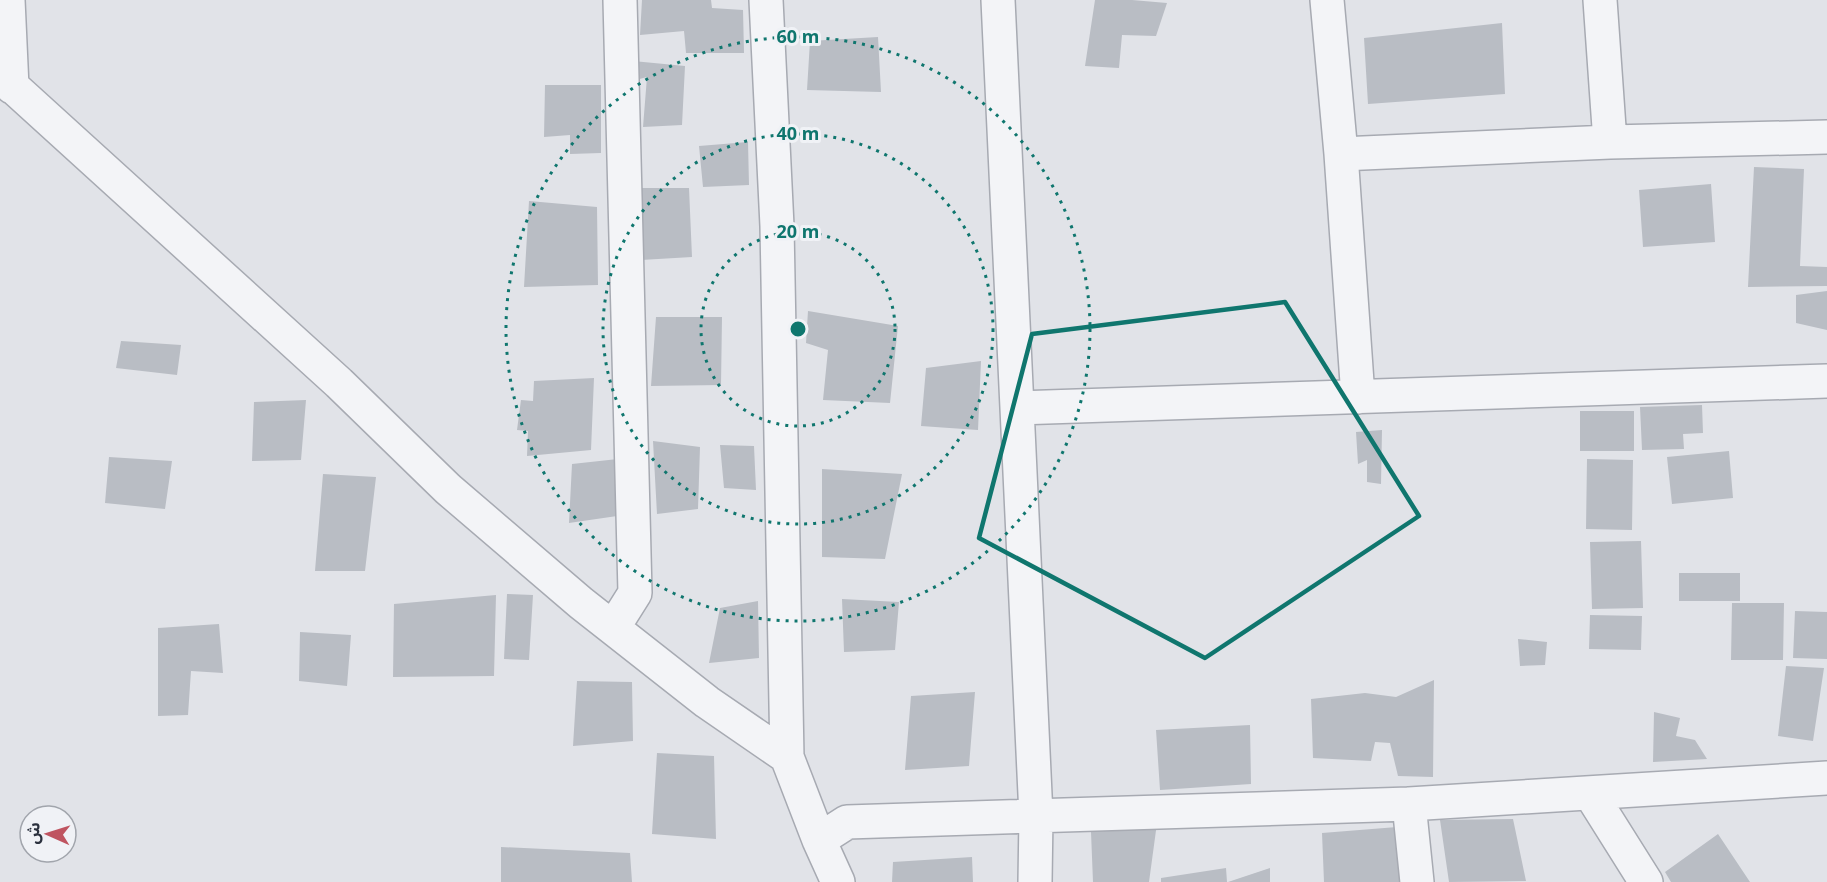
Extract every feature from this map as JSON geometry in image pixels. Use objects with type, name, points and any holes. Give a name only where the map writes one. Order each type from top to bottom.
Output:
[{"type":"street","points":[[8,0],[6,81],[339,383],[448,489],[581,603],[707,702],[787,757]]},
{"type":"street","points":[[613,628],[635,593],[620,0]]},
{"type":"street","points":[[766,0],[777,226],[787,757],[838,882]]},
{"type":"street","points":[[998,0],[1036,816],[1035,882]]},
{"type":"street","points":[[1327,0],[1341,154],[1358,397]]},
{"type":"street","points":[[1600,0],[1610,142]]},
{"type":"street","points":[[1341,154],[1610,142],[1827,137]]},
{"type":"street","points":[[1017,408],[1827,381]]},
{"type":"street","points":[[819,840],[847,822],[1409,804],[1827,778]]},
{"type":"street","points":[[1590,793],[1646,882]]},
{"type":"street","points":[[1409,804],[1417,882]]},
{"type":"highlighted area","points":[[1285,302],[1419,516],[1205,658],[979,538],[1032,334]]},
{"type":"building","points":[[642,0],[711,0],[712,8],[743,10],[744,53],[686,53],[684,31],[640,35]]},
{"type":"building","points":[[1095,0],[1167,3],[1156,36],[1122,35],[1119,68],[1085,66]]},
{"type":"building","points":[[1502,23],[1505,94],[1368,104],[1364,38]]},
{"type":"building","points":[[878,37],[881,92],[807,90],[810,41]]},
{"type":"building","points":[[633,61],[685,66],[682,125],[643,127],[647,77],[632,81]]},
{"type":"building","points":[[545,85],[601,85],[601,153],[570,154],[570,135],[544,137]]},
{"type":"building","points":[[748,142],[749,185],[703,187],[699,146]]},
{"type":"building","points":[[1754,167],[1804,169],[1800,266],[1827,267],[1827,286],[1748,287]]},
{"type":"building","points":[[1711,184],[1715,242],[1643,247],[1639,190]]},
{"type":"building","points":[[641,188],[689,188],[692,257],[641,260]]},
{"type":"building","points":[[529,201],[597,207],[598,285],[524,287]]},
{"type":"building","points":[[1827,291],[1827,330],[1796,323],[1796,295]]},
{"type":"building","points":[[808,311],[898,326],[890,403],[823,400],[828,350],[806,343]]},
{"type":"building","points":[[656,317],[722,317],[721,385],[651,386]]},
{"type":"building","points":[[121,341],[181,345],[177,375],[116,368]]},
{"type":"building","points":[[981,361],[978,430],[921,426],[926,368]]},
{"type":"building","points":[[594,378],[591,450],[527,456],[528,431],[517,430],[521,400],[533,401],[534,381]]},
{"type":"building","points":[[306,400],[301,460],[252,461],[254,402]]},
{"type":"building","points":[[1702,405],[1703,433],[1683,434],[1684,449],[1642,450],[1640,407]]},
{"type":"building","points":[[1580,411],[1634,411],[1634,451],[1580,451]]},
{"type":"building","points":[[1382,430],[1381,484],[1367,482],[1367,460],[1358,464],[1356,432]]},
{"type":"building","points":[[653,441],[700,447],[698,509],[657,514]]},
{"type":"building","points":[[720,445],[754,446],[756,490],[724,488]]},
{"type":"building","points":[[1729,451],[1733,498],[1672,504],[1667,457]]},
{"type":"building","points":[[109,457],[172,461],[165,509],[105,503]]},
{"type":"building","points":[[627,458],[624,515],[569,523],[572,464]]},
{"type":"building","points":[[1587,459],[1633,460],[1632,530],[1586,529]]},
{"type":"building","points":[[822,469],[902,474],[885,559],[822,557]]},
{"type":"building","points":[[323,474],[376,477],[365,571],[315,571]]},
{"type":"building","points":[[1641,541],[1643,608],[1592,609],[1590,542]]},
{"type":"building","points":[[1679,573],[1740,573],[1740,601],[1679,601]]},
{"type":"building","points":[[507,594],[533,595],[529,660],[504,659]]},
{"type":"building","points":[[496,595],[494,676],[393,677],[394,604]]},
{"type":"building","points":[[842,599],[899,602],[895,650],[844,652]]},
{"type":"building","points":[[758,601],[759,658],[709,663],[720,608]]},
{"type":"building","points":[[1732,603],[1784,603],[1783,660],[1731,660]]},
{"type":"building","points":[[1795,611],[1827,612],[1827,659],[1793,658]]},
{"type":"building","points":[[1590,615],[1642,616],[1641,650],[1589,649]]},
{"type":"building","points":[[219,624],[223,673],[191,671],[188,715],[158,716],[158,628]]},
{"type":"building","points":[[300,632],[351,635],[347,686],[299,681]]},
{"type":"building","points":[[1518,639],[1547,642],[1545,665],[1520,666]]},
{"type":"building","points":[[1786,666],[1824,668],[1813,741],[1778,736]]},
{"type":"building","points":[[1434,680],[1433,777],[1398,776],[1390,743],[1375,742],[1371,761],[1313,758],[1311,699],[1365,693],[1396,697]]},
{"type":"building","points":[[577,681],[632,682],[633,741],[573,746]]},
{"type":"building","points":[[975,692],[969,766],[905,770],[911,696]]},
{"type":"building","points":[[1654,712],[1680,718],[1676,736],[1695,740],[1707,759],[1653,762]]},
{"type":"building","points":[[1250,725],[1251,784],[1160,790],[1156,730]]},
{"type":"building","points":[[657,753],[714,756],[716,839],[652,834]]},
{"type":"building","points":[[1513,819],[1526,881],[1449,882],[1440,820]]},
{"type":"building","points":[[1157,823],[1149,882],[1093,882],[1091,832]]},
{"type":"building","points":[[1397,827],[1407,882],[1324,882],[1322,833]]},
{"type":"building","points":[[1718,834],[1750,882],[1671,882],[1665,872]]},
{"type":"building","points":[[501,847],[630,853],[632,882],[501,882]]},
{"type":"building","points":[[972,857],[973,882],[892,882],[893,862]]},
{"type":"building","points":[[1226,868],[1227,882],[1161,882],[1161,878]]},
{"type":"building","points":[[1270,868],[1270,882],[1228,882]]}]
